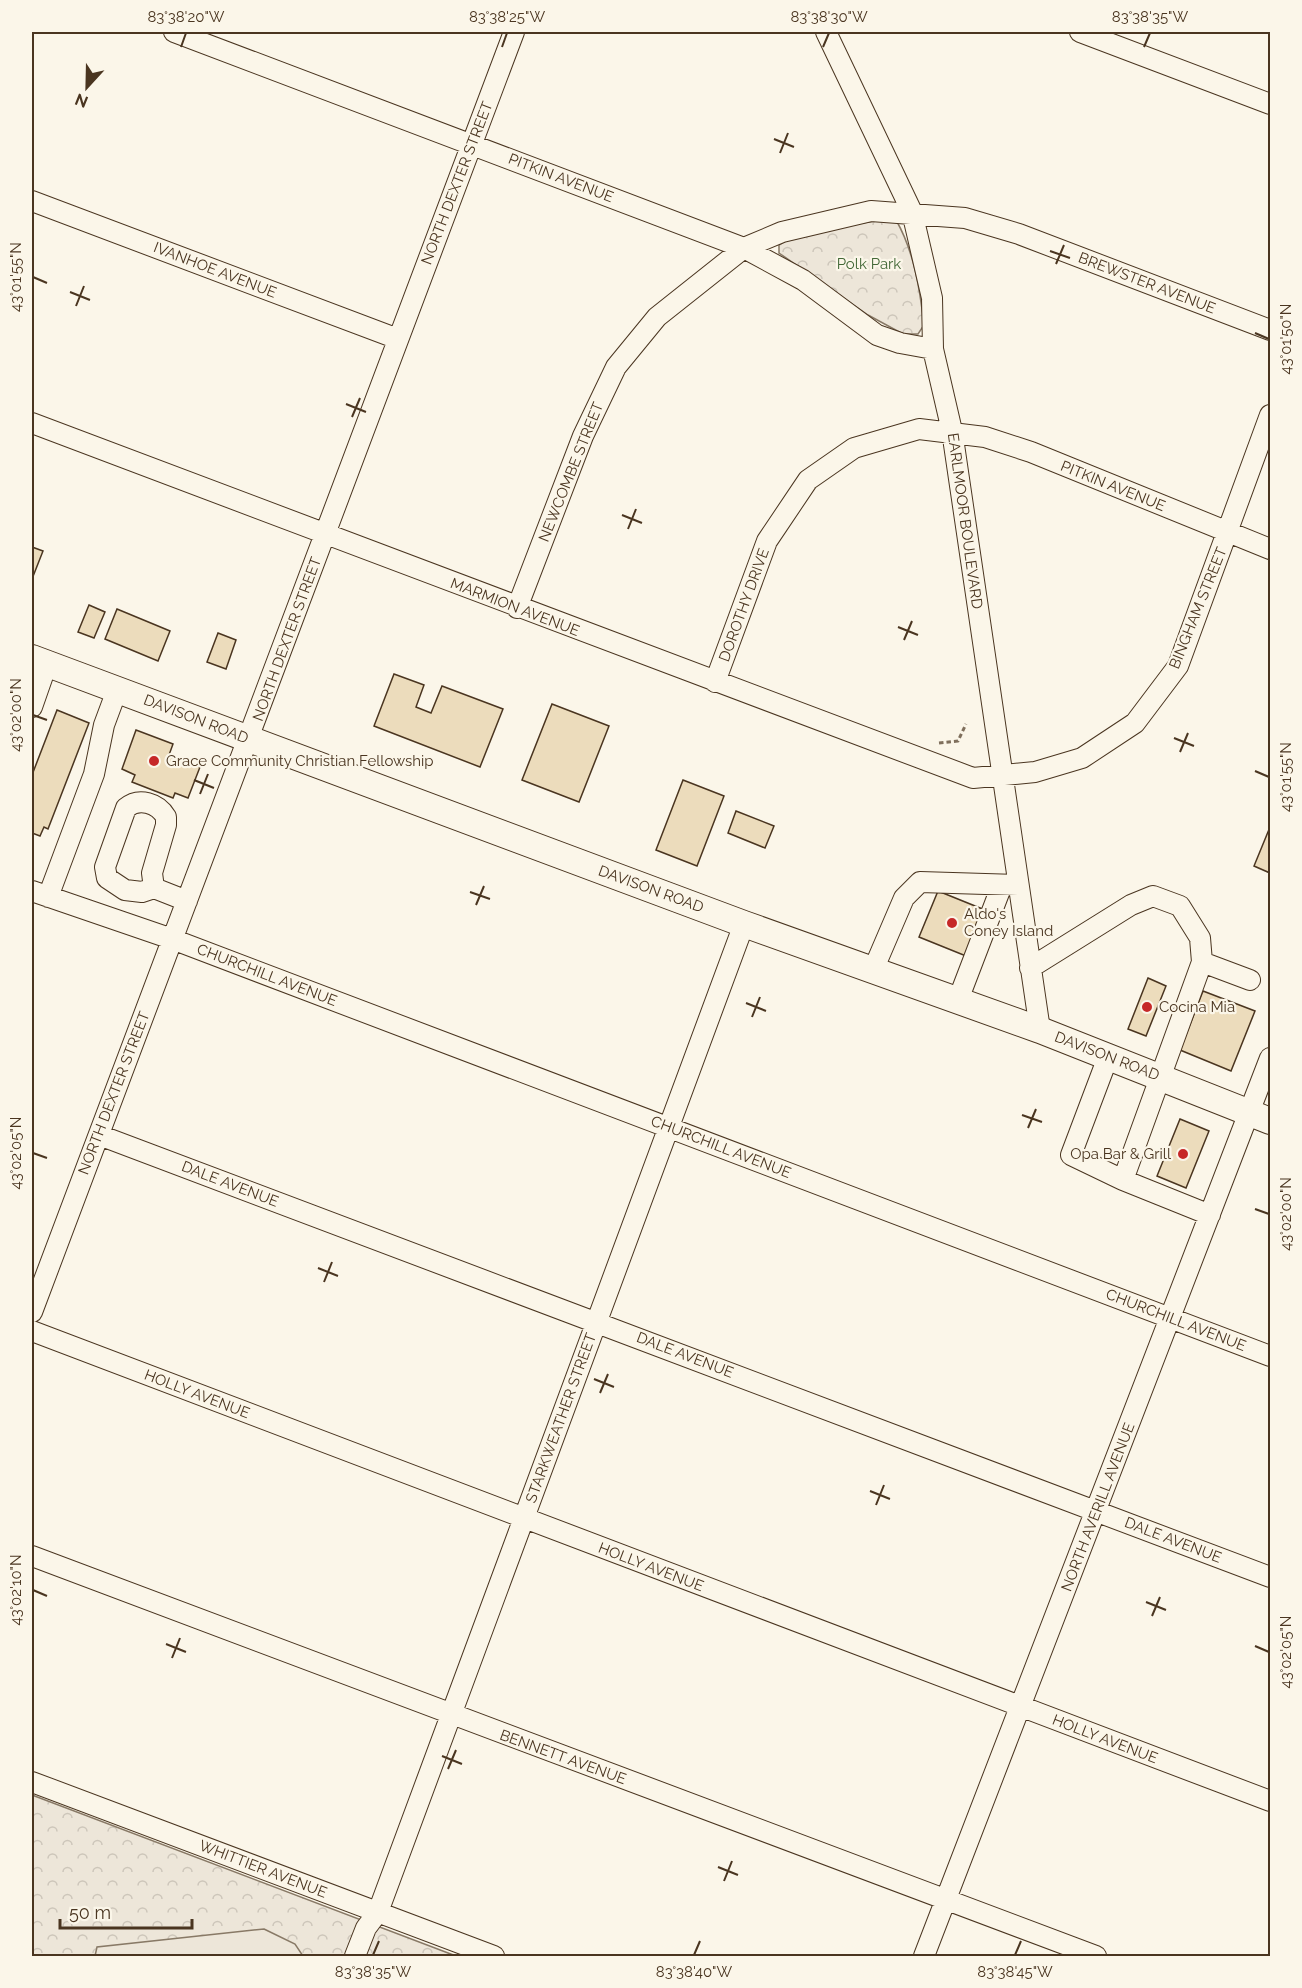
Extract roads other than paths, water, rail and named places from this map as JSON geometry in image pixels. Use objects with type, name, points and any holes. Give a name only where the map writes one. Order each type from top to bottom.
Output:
[{"type":"main road","name":"DAVISON ROAD","points":[[39,661],[744,924],[874,968],[1040,1030],[1260,1117]]},
{"type":"street","name":"PITKIN AVENUE","points":[[174,32],[744,248],[803,280],[877,335],[900,343],[933,349]]},
{"type":"street","name":"NORTH DEXTER STREET","points":[[32,1312],[514,32]]},
{"type":"street","name":"EARLMOOR BOULEVARD","points":[[826,32],[912,212],[932,298],[933,349],[952,431],[1002,777],[1010,885],[1030,968],[1040,1030]]},
{"type":"street","points":[[1080,32],[1270,104]]},
{"type":"street","name":"IVANHOE AVENUE","points":[[32,201],[398,339]]},
{"type":"street","name":"BREWSTER AVENUE","points":[[744,248],[782,232],[871,211],[912,212],[964,218],[1019,234],[1270,330]]},
{"type":"street","name":"NEWCOMBE STREET","points":[[517,608],[583,436],[616,367],[657,317],[744,248]]},
{"type":"street","name":"BINGHAM STREET","points":[[1002,777],[1035,772],[1082,758],[1135,723],[1178,666],[1270,415]]},
{"type":"street","name":"MARMION AVENUE","points":[[32,423],[517,608],[973,778],[1002,777]]},
{"type":"street","name":"DOROTHY DRIVE","points":[[715,682],[767,542],[808,480],[854,448],[919,429],[952,431]]},
{"type":"street","name":"PITKIN AVENUE","points":[[952,431],[985,436],[1031,452],[1270,549]]},
{"type":"street","points":[[32,707],[39,661]]},
{"type":"street","points":[[40,894],[94,774],[104,725],[117,690]]},
{"type":"street","points":[[154,888],[152,873],[166,825],[166,817],[155,806],[143,801],[133,801],[126,808],[105,867],[107,878],[125,890],[142,892],[154,888],[187,901]]},
{"type":"street","points":[[874,968],[904,898],[920,882],[1010,885],[958,1000]]},
{"type":"street","name":"CHURCHILL AVENUE","points":[[40,894],[172,939],[1270,1356]]},
{"type":"street","points":[[1030,968],[1131,905],[1153,896],[1180,906],[1200,938],[1202,962],[1123,1180]]},
{"type":"street","name":"STARKWEATHER STREET","points":[[355,1956],[366,1928],[378,1912],[744,924]]},
{"type":"street","points":[[1202,962],[1250,980]]},
{"type":"street","points":[[1108,1057],[1071,1155],[1123,1180],[1210,1215]]},
{"type":"street","name":"NORTH AVERILL AVENUE","points":[[924,1956],[1210,1215],[1260,1117],[1270,1058]]},
{"type":"street","name":"DALE AVENUE","points":[[99,1135],[1270,1577]]},
{"type":"street","name":"HOLLY AVENUE","points":[[32,1331],[1270,1801]]},
{"type":"street","name":"BENNETT AVENUE","points":[[32,1556],[1096,1956]]},
{"type":"street","name":"WHITTIER AVENUE","points":[[32,1782],[494,1956]]},
{"type":"place","name":"Grace Community Christian Fellowship","points":[[154,761]]},
{"type":"place","name":"Aldo's Coney Island","points":[[952,923]]},
{"type":"place","name":"Cocina Mia","points":[[1147,1007]]},
{"type":"place","name":"Opa Bar & Grill","points":[[1183,1154]]},
{"type":"park label","name":"Polk Park","points":[[869,264]]}]
